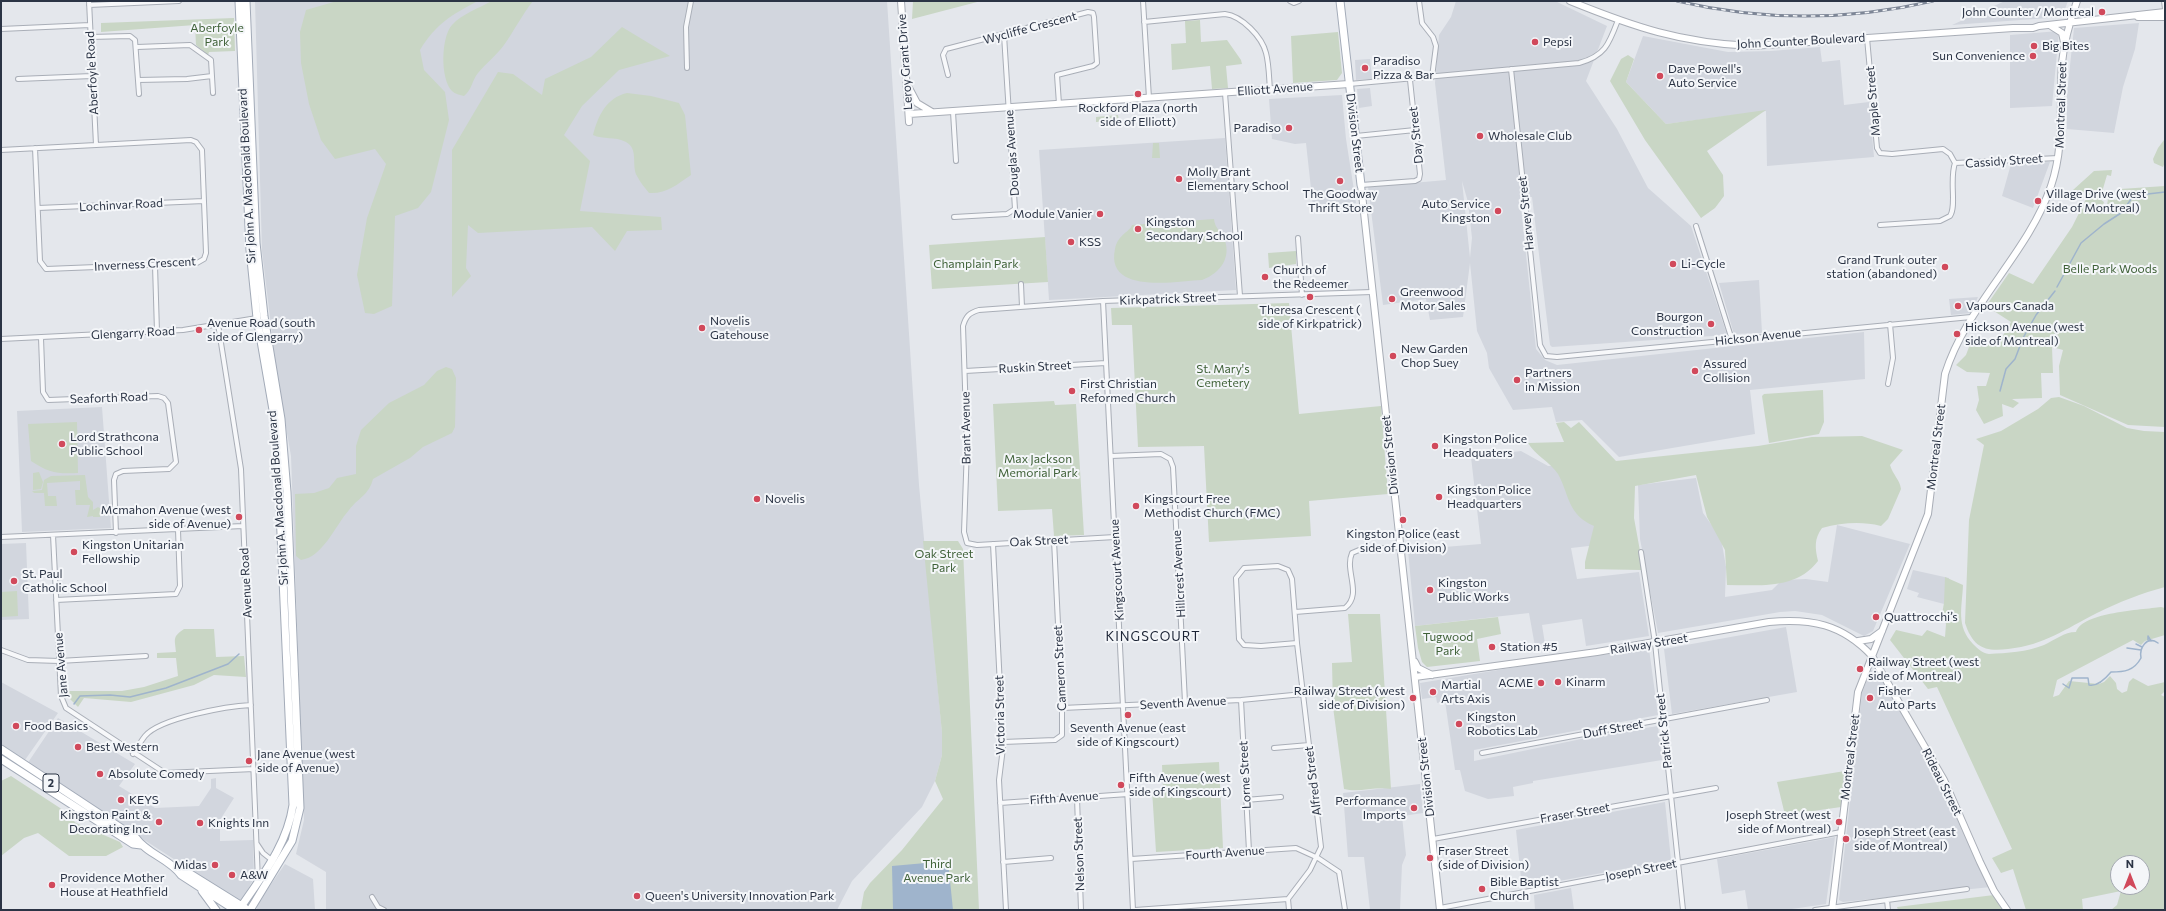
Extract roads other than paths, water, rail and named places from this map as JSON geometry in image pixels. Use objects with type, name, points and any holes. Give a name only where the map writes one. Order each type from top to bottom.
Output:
[{"type":"main road","name":"Sir John A. Macdonald Boulevard","points":[[239,1],[250,250],[257,318],[272,410],[278,466],[293,805],[287,834],[275,863],[243,909]]},
{"type":"main road","name":"Sir John A. Macdonald Boulevard","points":[[243,909],[258,883],[292,842],[298,824],[300,808],[300,774],[283,444],[264,316],[256,243],[246,1]]},
{"type":"main road","name":"Leroy Grant Drive","points":[[901,1],[909,122]]},
{"type":"main road","name":"Division Street","points":[[1340,1],[1400,547],[1414,660],[1440,909]]},
{"type":"main road","name":"John Counter Boulevard","points":[[1570,1],[1618,20],[1678,38],[1730,45],[1784,44],[2013,28],[2018,25],[2033,24],[2039,26],[2132,17],[2165,17]]},
{"type":"main road","name":"Montreal Street","points":[[1832,909],[1858,692],[1928,514],[1945,374],[1951,355],[1972,317],[2041,210],[2051,186],[2058,158],[2061,137],[2061,74],[2064,44],[2069,23],[2077,1]]},
{"type":"main road","name":"John Counter Boulevard","points":[[2132,17],[2147,12],[2165,10]]},
{"type":"main road","points":[[2049,25],[2062,33],[2064,44]]},
{"type":"main road","points":[[906,81],[914,99],[926,109],[934,112]]},
{"type":"main road","name":"Elliott Avenue","points":[[909,114],[1349,84]]},
{"type":"main road","name":"Railway Street","points":[[1415,677],[1655,643],[1769,622],[1794,620],[1823,624],[1858,641],[1872,656]]},
{"type":"main road","points":[[1858,641],[1871,638],[1882,631]]},
{"type":"main road","name":"Rideau Street","points":[[1872,656],[1944,780],[1994,891],[2007,910]]},
{"type":"main road","points":[[1414,660],[1418,668],[1432,674]]},
{"type":"main road","name":"2","points":[[1,749],[133,844],[140,845],[177,869],[181,875],[198,886],[243,909]]},
{"type":"main road","name":"2","points":[[1,759],[100,820]]},
{"type":"main road","name":"2","points":[[177,869],[184,870],[243,909]]},
{"type":"main road","points":[[198,886],[216,910]]},
{"type":"street","points":[[89,3],[179,1]]},
{"type":"street","points":[[687,68],[686,26],[691,1]]},
{"type":"street","points":[[1143,1],[1149,98]]},
{"type":"street","points":[[1290,1],[1294,3],[1299,1]]},
{"type":"street","points":[[1419,1],[1422,23],[1433,37],[1436,46],[1432,77]]},
{"type":"street","points":[[2164,1],[2165,10]]},
{"type":"street","name":"Aberfoyle Road","points":[[89,3],[96,145]]},
{"type":"street","name":"Wycliffe Crescent","points":[[948,75],[943,55],[946,49],[1088,12],[1092,13],[1094,17],[1097,63],[1093,66],[1062,73],[1057,76],[1059,104]]},
{"type":"street","points":[[1144,22],[1225,14],[1238,17],[1246,23],[1266,51],[1270,90]]},
{"type":"street","name":"Elliott Avenue","points":[[1349,84],[1410,80],[1579,63],[1592,59],[1610,42],[1618,20]]},
{"type":"street","points":[[1,29],[90,25]]},
{"type":"street","name":"Douglas Avenue","points":[[954,217],[1007,214],[1015,209],[1004,35]]},
{"type":"street","points":[[90,37],[130,36],[136,40],[139,94]]},
{"type":"street","name":"Maple Street","points":[[1866,38],[1877,148],[1880,153],[1892,154],[1943,149],[1950,154],[1955,163]]},
{"type":"street","points":[[136,47],[190,45],[211,60],[213,93]]},
{"type":"street","name":"Harvey Street","points":[[1511,69],[1540,345],[1546,356]]},
{"type":"street","points":[[18,79],[92,76]]},
{"type":"street","points":[[138,80],[187,79],[212,76]]},
{"type":"street","name":"Day Street","points":[[1361,185],[1415,181],[1419,179],[1420,174],[1410,80]]},
{"type":"street","points":[[1226,93],[1240,296]]},
{"type":"street","points":[[953,112],[956,161]]},
{"type":"street","points":[[1356,136],[1415,130]]},
{"type":"street","name":"Inverness Crescent","points":[[1,150],[35,148],[96,145],[196,142],[202,150],[206,253],[204,259],[197,263],[46,268],[40,261],[35,148]]},
{"type":"street","name":"Cassidy Street","points":[[1880,225],[1940,221],[1950,216],[1954,208],[1951,178],[1955,163],[2058,158]]},
{"type":"street","name":"Lochinvar Road","points":[[38,208],[204,201]]},
{"type":"street","points":[[1696,226],[1732,340]]},
{"type":"street","points":[[1298,238],[1302,294]]},
{"type":"street","points":[[155,265],[158,332]]},
{"type":"street","points":[[1021,284],[1022,307]]},
{"type":"street","name":"Kirkpatrick Street","points":[[966,316],[971,312],[979,310],[1103,301],[1372,292]]},
{"type":"street","name":"Kingscourt Avenue","points":[[1103,301],[1134,910]]},
{"type":"street","name":"Glengarry Road","points":[[1,339],[158,332],[264,316]]},
{"type":"street","name":"Brant Avenue","points":[[965,540],[968,447],[963,326],[966,316]]},
{"type":"street","name":"Hickson Avenue","points":[[1546,356],[1557,357],[1972,317]]},
{"type":"street","name":"Avenue Road","points":[[218,324],[240,469],[258,883]]},
{"type":"street","points":[[1888,384],[1893,358],[1890,324]]},
{"type":"street","name":"Seaforth Road","points":[[41,338],[43,392],[48,400],[158,396],[164,398],[168,403],[176,462],[169,469],[123,471],[116,474],[114,480],[116,533]]},
{"type":"street","name":"Ruskin Street","points":[[965,370],[1106,362]]},
{"type":"street","name":"Hillcrest Avenue","points":[[1111,456],[1161,454],[1170,459],[1173,467],[1186,702]]},
{"type":"street","points":[[1,537],[116,533],[243,526]]},
{"type":"street","points":[[56,600],[176,594],[180,586],[178,530]]},
{"type":"street","name":"Jane Avenue","points":[[53,535],[61,696],[66,708],[133,754],[165,773],[254,769]]},
{"type":"street","name":"Oak Street","points":[[965,540],[967,543],[972,545],[1115,537]]},
{"type":"street","name":"Cameron Street","points":[[1002,742],[1055,740],[1062,735],[1054,540]]},
{"type":"street","name":"Victoria Street","points":[[993,544],[1002,742],[999,780],[1006,910]]},
{"type":"street","points":[[1294,612],[1345,608],[1350,604],[1353,594],[1350,561],[1352,553],[1359,550],[1400,547]]},
{"type":"street","name":"Patrick Street","points":[[1641,552],[1655,643],[1683,910]]},
{"type":"street","name":"Alfred Street","points":[[1297,643],[1261,646],[1244,645],[1239,639],[1236,585],[1239,573],[1244,568],[1278,566],[1288,570],[1292,579],[1297,643],[1321,847],[1318,858]]},
{"type":"street","points":[[1,650],[28,660],[59,661],[146,656]]},
{"type":"street","name":"Seventh Avenue","points":[[1062,708],[1241,700],[1304,694]]},
{"type":"street","name":"Lorne Street","points":[[1241,700],[1249,851]]},
{"type":"street","name":"Duff Street","points":[[1482,753],[1766,700]]},
{"type":"street","points":[[133,754],[145,735],[158,726],[212,710],[251,705]]},
{"type":"street","points":[[1274,748],[1309,746]]},
{"type":"street","name":"Fraser Street","points":[[1433,839],[1716,788]]},
{"type":"street","name":"Fifth Avenue","points":[[1000,803],[1128,794]]},
{"type":"street","points":[[1246,800],[1281,797]]},
{"type":"street","name":"Nelson Street","points":[[1077,798],[1081,910]]},
{"type":"street","name":"Joseph Street","points":[[1440,909],[1841,832]]},
{"type":"street","points":[[257,844],[263,853],[275,863]]},
{"type":"street","name":"Fourth Avenue","points":[[1131,859],[1296,848],[1318,858],[1339,872],[1345,910]]},
{"type":"street","points":[[1003,862],[1051,858]]},
{"type":"street","points":[[1289,910],[1288,899],[1318,858]]},
{"type":"street","points":[[1815,910],[1832,909],[1967,888]]},
{"type":"street","points":[[372,897],[378,906],[384,910]]},
{"type":"street","points":[[1134,910],[1190,908],[1288,899]]},
{"type":"street","points":[[1887,900],[1888,910]]},
{"type":"water","points":[[948,861],[953,910],[893,910],[892,866]]},
{"type":"waterway","points":[[2057,287],[2081,243],[2104,224],[2121,213],[2132,198],[2139,195],[2165,192]]},
{"type":"waterway","points":[[2000,391],[2006,369],[2015,359],[2023,338],[2036,315],[2055,291]]},
{"type":"waterway","points":[[2148,640],[2148,636],[2151,641]]},
{"type":"waterway","points":[[2063,684],[2069,688],[2072,678],[2088,678],[2089,685],[2096,685],[2111,672],[2120,672],[2135,666],[2141,658],[2141,650],[2147,642],[2154,641],[2158,643]]},
{"type":"waterway","points":[[2136,644],[2142,647]]},
{"type":"waterway","points":[[2127,648],[2141,650]]},
{"type":"waterway","points":[[74,704],[80,696],[110,695],[130,697],[166,688],[228,664],[239,654]]},
{"type":"railway","points":[[1677,1],[1709,8],[1741,12],[1805,16],[1869,12],[1901,8],[1933,1]]},
{"type":"place","name":"John Counter / Montreal","points":[[2102,12]]},
{"type":"place","name":"Pepsi","points":[[1535,42]]},
{"type":"place","name":"Big Bites","points":[[2034,46]]},
{"type":"place","name":"Sun Convenience","points":[[2033,56]]},
{"type":"place","name":"Paradiso Pizza & Bar","points":[[1365,68]]},
{"type":"place","name":"Dave Powell's Auto Service","points":[[1660,76]]},
{"type":"place","name":"Rockford Plaza (north side of Elliott)","points":[[1138,94]]},
{"type":"place","name":"Paradiso","points":[[1289,128]]},
{"type":"place","name":"Wholesale Club","points":[[1480,136]]},
{"type":"place","name":"Molly Brant Elementary School","points":[[1179,179]]},
{"type":"place","name":"The Goodway Thrift Store","points":[[1340,181]]},
{"type":"place","name":"Village Drive (west side of Montreal)","points":[[2038,201]]},
{"type":"place","name":"Auto Service Kingston","points":[[1498,211]]},
{"type":"place","name":"Module Vanier","points":[[1100,214]]},
{"type":"place","name":"Kingston Secondary School","points":[[1138,229]]},
{"type":"place","name":"KSS","points":[[1071,242]]},
{"type":"place","name":"Li-Cycle","points":[[1673,264]]},
{"type":"place","name":"Grand Trunk outer station (abandoned)","points":[[1945,267]]},
{"type":"place","name":"Church of the Redeemer","points":[[1265,277]]},
{"type":"place","name":"Theresa Crescent ( side of Kirkpatrick)","points":[[1310,297]]},
{"type":"place","name":"Greenwood Motor Sales","points":[[1392,299]]},
{"type":"place","name":"Vapours Canada","points":[[1958,306]]},
{"type":"place","name":"Bourgon Construction","points":[[1711,324]]},
{"type":"place","name":"Novelis Gatehouse","points":[[702,328]]},
{"type":"place","name":"Avenue Road (south side of Glengarry)","points":[[199,330]]},
{"type":"place","name":"Hickson Avenue (west side of Montreal)","points":[[1957,334]]},
{"type":"place","name":"New Garden Chop Suey","points":[[1393,356]]},
{"type":"place","name":"Assured Collision","points":[[1695,371]]},
{"type":"place","name":"Partners in Mission","points":[[1517,380]]},
{"type":"place","name":"First Christian Reformed Church","points":[[1072,391]]},
{"type":"place","name":"Lord Strathcona Public School","points":[[62,444]]},
{"type":"place","name":"Kingston Police Headquaters","points":[[1435,446]]},
{"type":"place","name":"Kingston Police Headquarters","points":[[1439,497]]},
{"type":"place","name":"Novelis","points":[[757,499]]},
{"type":"place","name":"Kingscourt Free Methodist Church (FMC)","points":[[1136,506]]},
{"type":"place","name":"Mcmahon Avenue (west side of Avenue)","points":[[239,517]]},
{"type":"place","name":"Kingston Police (east side of Division)","points":[[1403,520]]},
{"type":"place","name":"Kingston Unitarian Fellowship","points":[[74,552]]},
{"type":"place","name":"St. Paul Catholic School","points":[[14,581]]},
{"type":"place","name":"Kingston Public Works","points":[[1430,590]]},
{"type":"place","name":"Quattrocchi’s","points":[[1876,617]]},
{"type":"place","name":"Station #5","points":[[1492,647]]},
{"type":"place","name":"Railway Street (west side of Montreal)","points":[[1860,669]]},
{"type":"place","name":"Kinarm","points":[[1558,682]]},
{"type":"place","name":"ACME","points":[[1541,683]]},
{"type":"place","name":"Martial Arts Axis","points":[[1433,692]]},
{"type":"place","name":"Railway Street (west side of Division)","points":[[1413,698]]},
{"type":"place","name":"Fisher Auto Parts","points":[[1870,698]]},
{"type":"place","name":"Seventh Avenue (east side of Kingscourt)","points":[[1128,715]]},
{"type":"place","name":"Kingston Robotics Lab","points":[[1459,724]]},
{"type":"place","name":"Food Basics","points":[[16,726]]},
{"type":"place","name":"Best Western","points":[[78,747]]},
{"type":"place","name":"Jane Avenue (west side of Avenue)","points":[[249,761]]},
{"type":"place","name":"Absolute Comedy","points":[[100,774]]},
{"type":"place","name":"Fifth Avenue (west side of Kingscourt)","points":[[1121,785]]},
{"type":"place","name":"KEYS","points":[[121,800]]},
{"type":"place","name":"Performance Imports","points":[[1414,808]]},
{"type":"place","name":"Kingston Paint & Decorating Inc.","points":[[159,822]]},
{"type":"place","name":"Joseph Street (west side of Montreal)","points":[[1839,822]]},
{"type":"place","name":"Knights Inn","points":[[200,823]]},
{"type":"place","name":"Joseph Street (east side of Montreal)","points":[[1846,839]]},
{"type":"place","name":"Fraser Street (side of Division)","points":[[1430,858]]},
{"type":"place","name":"Midas","points":[[215,865]]},
{"type":"place","name":"A&W","points":[[232,875]]},
{"type":"place","name":"Providence Mother House at Heathfield","points":[[52,885]]},
{"type":"place","name":"Bible Baptist Church","points":[[1482,889]]},
{"type":"place","name":"Queen's University Innovation Park","points":[[637,896]]},
{"type":"district","name":"KINGSCOURT","points":[[1153,637]]},
{"type":"park label","name":"Aberfoyle Park","points":[[217,35]]},
{"type":"park label","name":"Champlain Park","points":[[976,264]]},
{"type":"park label","name":"Belle Park Woods","points":[[2110,269]]},
{"type":"park label","name":"St. Mary's Cemetery","points":[[1223,376]]},
{"type":"park label","name":"Max Jackson Memorial Park","points":[[1038,466]]},
{"type":"park label","name":"Oak Street Park","points":[[944,561]]},
{"type":"park label","name":"Tugwood Park","points":[[1448,644]]},
{"type":"park label","name":"Third Avenue Park","points":[[937,871]]}]
